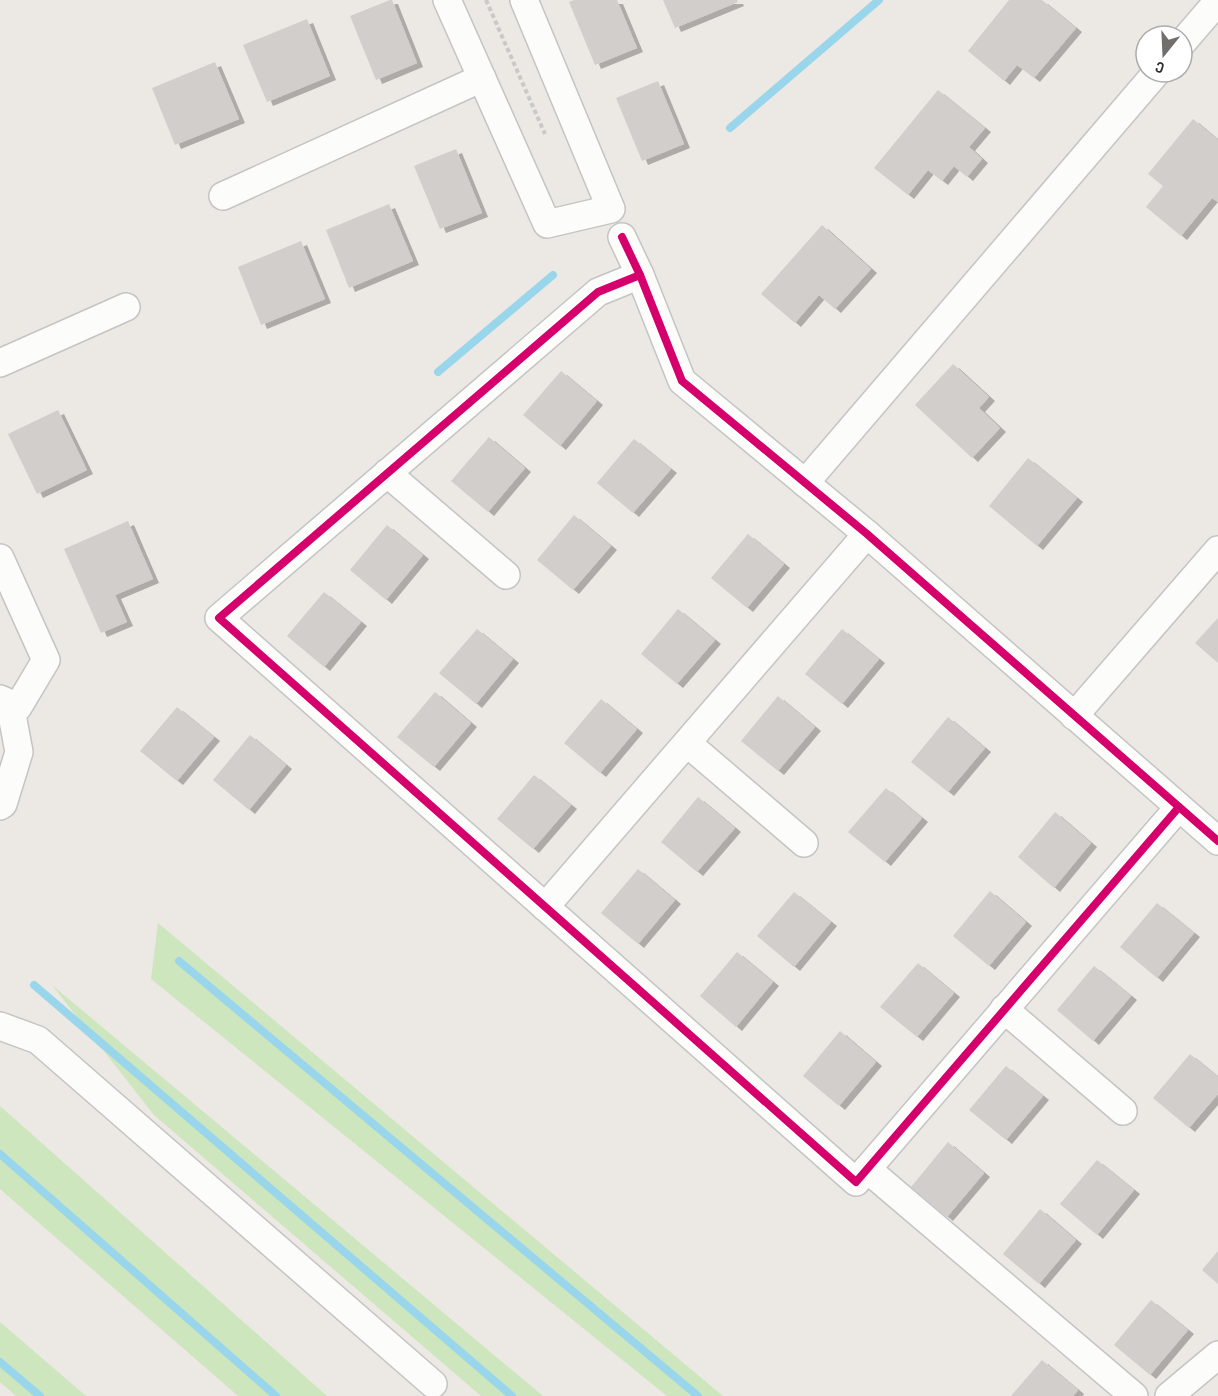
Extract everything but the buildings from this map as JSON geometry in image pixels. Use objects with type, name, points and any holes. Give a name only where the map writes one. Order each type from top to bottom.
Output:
[{"type":"street","points":[[453,2],[482,78],[547,224],[611,209],[524,0]]},
{"type":"street","points":[[1194,29],[1218,1]]},
{"type":"street","points":[[224,196],[482,78]]},
{"type":"street","points":[[805,483],[1147,84]]},
{"type":"street","points":[[622,237],[640,275],[682,381],[867,534],[1218,841]]},
{"type":"street","points":[[640,275],[598,291],[219,618],[856,1182],[1179,807]]},
{"type":"street","points":[[0,363],[126,307]]},
{"type":"street","points":[[387,473],[506,574]]},
{"type":"street","points":[[545,907],[867,534]]},
{"type":"street","points":[[1074,716],[1218,550]]},
{"type":"street","points":[[0,558],[46,660],[18,707],[5,701]]},
{"type":"street","points":[[0,806],[3,804],[19,752],[5,701]]},
{"type":"street","points":[[687,743],[804,843]]},
{"type":"street","points":[[1004,1009],[1123,1110]]},
{"type":"street","points":[[0,1026],[38,1040],[433,1384]]},
{"type":"street","points":[[867,1169],[1134,1396]]},
{"type":"street","points":[[1169,1396],[1218,1355]]},
{"type":"path","points":[[486,0],[545,134]]},
{"type":"path","points":[[512,145],[575,122]]},
{"type":"green space","points":[[158,923],[723,1396],[667,1396],[151,979]]},
{"type":"green space","points":[[52,985],[543,1396],[481,1396],[154,1115]]},
{"type":"green space","points":[[0,1106],[327,1396],[238,1396],[0,1189]]},
{"type":"green space","points":[[0,1322],[86,1396],[16,1396],[0,1382]]},
{"type":"waterway","points":[[730,128],[879,0]]},
{"type":"waterway","points":[[438,372],[553,275]]},
{"type":"waterway","points":[[179,961],[698,1396]]},
{"type":"waterway","points":[[34,985],[512,1396]]},
{"type":"waterway","points":[[0,1154],[276,1396]]},
{"type":"waterway","points":[[0,1362],[40,1396]]},
{"type":"cycle path","points":[[622,237],[640,275],[682,381],[867,534],[1218,841]]},
{"type":"cycle path","points":[[640,275],[598,292],[219,618],[856,1182],[1179,807]]}]
